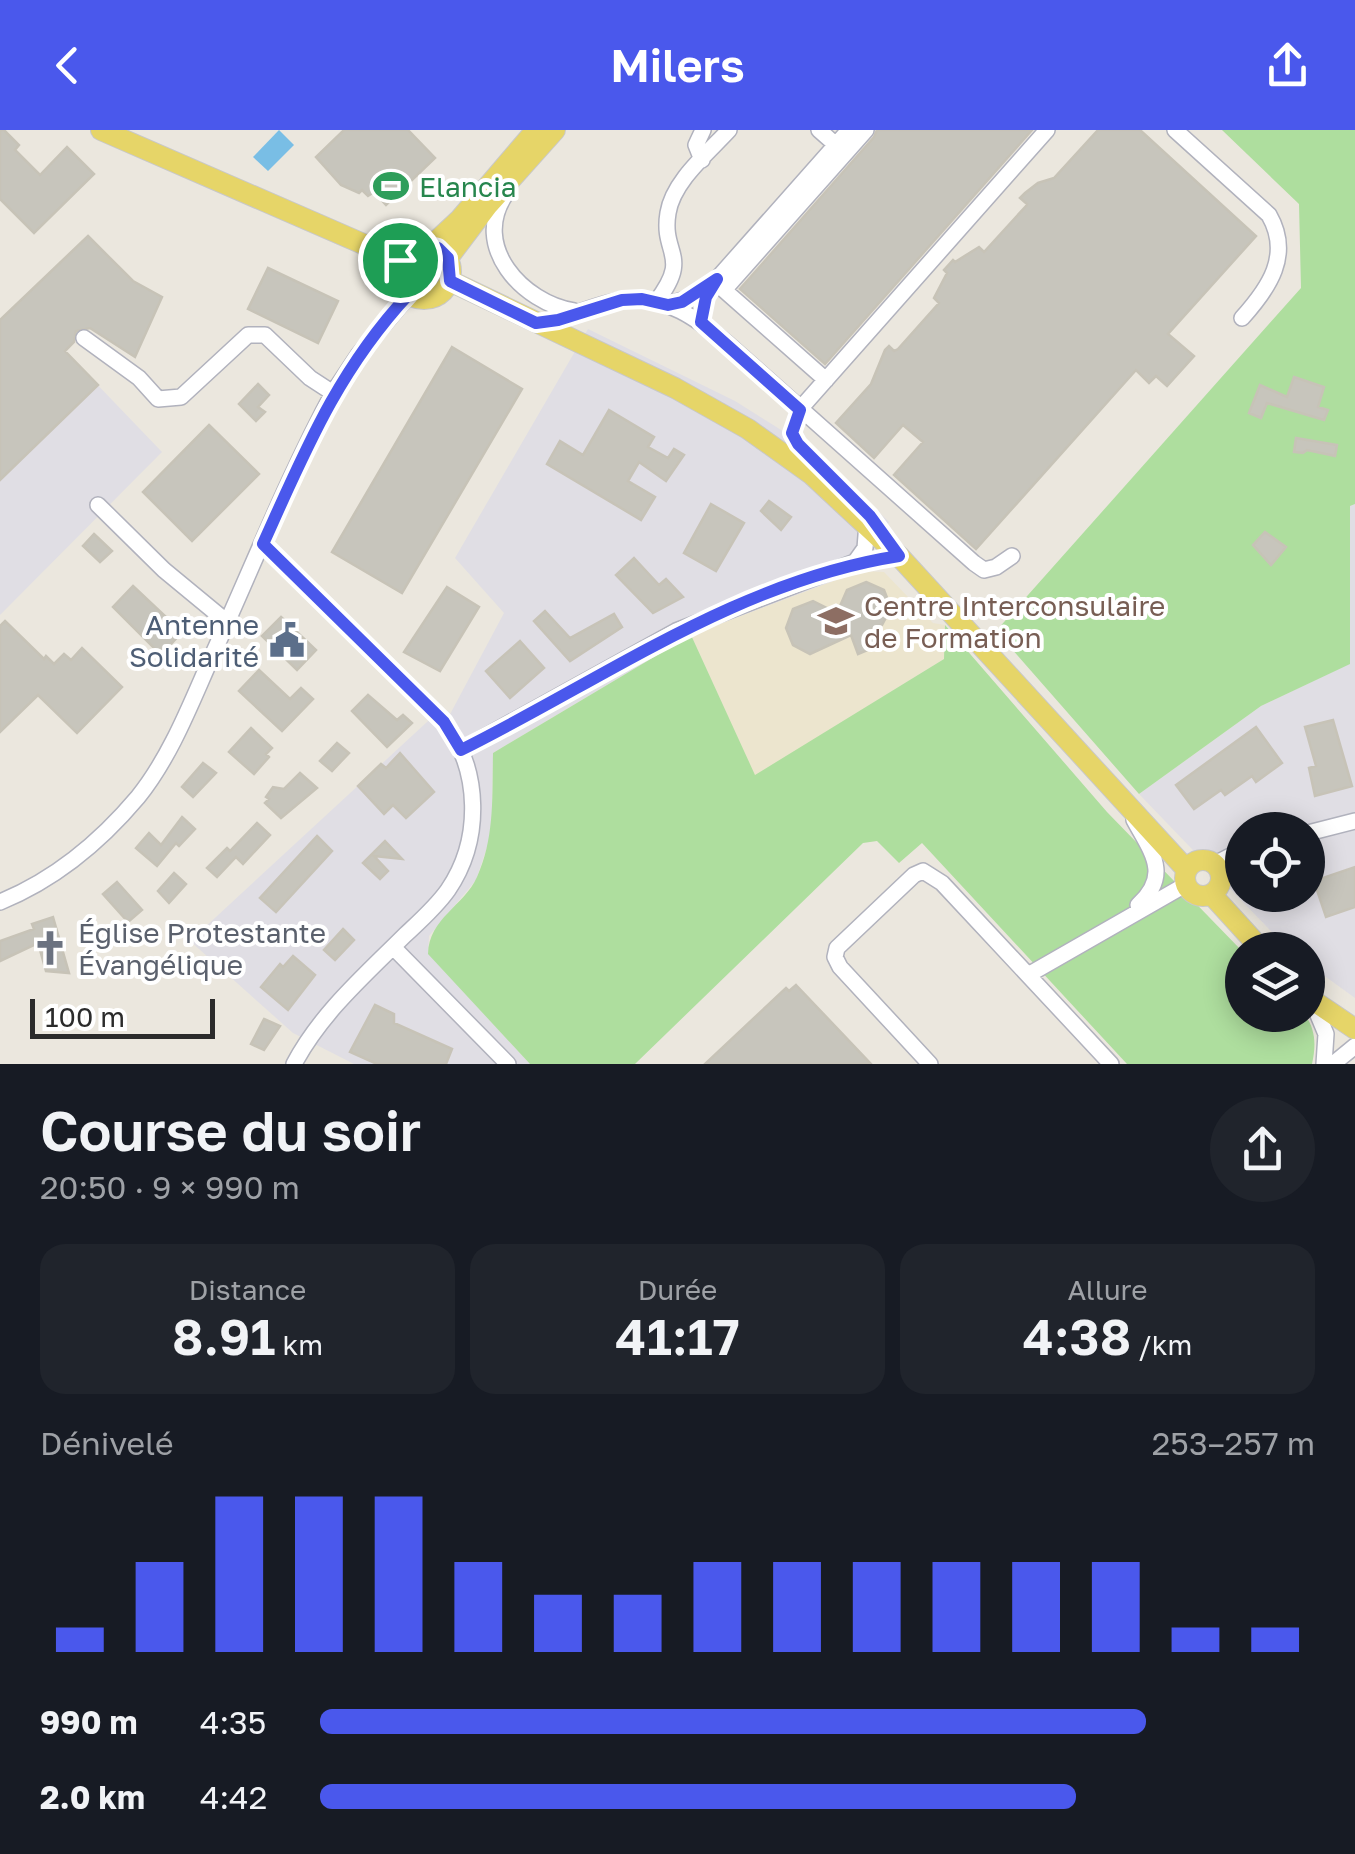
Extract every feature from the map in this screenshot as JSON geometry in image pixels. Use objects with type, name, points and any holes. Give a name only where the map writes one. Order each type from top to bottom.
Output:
[{"type":"main road","points":[[101,130],[400,260]]},
{"type":"main road","points":[[440,251],[460,219],[536,130]]},
{"type":"main road","points":[[440,251],[556,130]]},
{"type":"main road","points":[[440,251],[413,247],[400,260],[399,283],[416,298],[433,298],[450,281]]},
{"type":"main road","points":[[440,251],[450,281],[674,388],[748,429],[810,474],[899,556],[1122,799],[1186,877],[1193,894],[1212,894],[1246,932]]},
{"type":"main road","points":[[1186,877],[1200,860],[1215,864],[1221,880],[1212,894]]},
{"type":"main road","points":[[1325,1010],[1355,1029]]},
{"type":"street","points":[[683,130],[700,145]]},
{"type":"street","points":[[662,304],[675,273],[667,217],[670,204],[700,145],[729,130]]},
{"type":"street","points":[[819,130],[836,146]]},
{"type":"street","points":[[662,304],[698,294],[717,279],[849,130]]},
{"type":"street","points":[[826,380],[724,290],[866,130]]},
{"type":"street","points":[[461,750],[676,631],[856,562],[899,556],[870,516],[798,444],[792,433],[800,410],[1047,130]]},
{"type":"street","points":[[1175,130],[1269,216],[1277,228],[1276,272],[1267,290],[1242,318]]},
{"type":"street","points":[[532,158],[497,210],[495,230],[504,266],[533,297],[556,308],[578,312]]},
{"type":"street","points":[[701,322],[706,297],[717,279]]},
{"type":"street","points":[[0,902],[74,859],[106,832],[140,794],[174,740],[334,392],[409,294]]},
{"type":"street","points":[[536,323],[622,300],[662,304],[701,322],[974,563],[984,570],[1012,556]]},
{"type":"street","points":[[84,338],[139,378],[158,399],[181,397],[255,332],[265,335],[310,378],[334,392]]},
{"type":"street","points":[[98,505],[164,570],[228,622]]},
{"type":"street","points":[[856,562],[865,548],[867,523]]},
{"type":"street","points":[[263,544],[444,722],[461,750],[472,787],[469,843],[448,890],[349,989],[294,1064]]},
{"type":"street","points":[[1115,925],[1150,894],[1157,872],[1152,853],[1122,799]]},
{"type":"street","points":[[1325,828],[1355,820]]},
{"type":"street","points":[[1215,864],[1225,859]]},
{"type":"street","points":[[930,1064],[835,957],[837,948],[914,874],[923,871],[942,883],[1111,1064]]},
{"type":"street","points":[[1028,975],[1115,925],[1186,877]]},
{"type":"street","points":[[393,947],[508,1064]]},
{"type":"street","points":[[1324,1064],[1325,1032]]},
{"type":"street","points":[[1333,1064],[1355,1046]]},
{"type":"shaded area","points":[[18,302],[162,452],[0,615],[0,320]]},
{"type":"shaded area","points":[[588,329],[735,401],[821,455],[889,522],[860,571],[691,635],[493,753],[492,832],[476,880],[429,936],[428,953],[530,1064],[354,1064],[293,1033],[190,941],[440,710],[448,718],[504,613],[455,558]]},
{"type":"shaded area","points":[[1355,504],[1355,998],[1325,976],[1325,932],[1272,932],[1252,912],[1325,912],[1325,812],[1225,812],[1225,883],[1139,794],[1261,706],[1349,664],[1350,506]]},
{"type":"shaded area","points":[[860,571],[884,572],[933,623],[945,625],[944,659],[755,776],[691,635]]},
{"type":"green space","points":[[1222,130],[1355,130],[1355,504],[1350,506],[1350,664],[1261,706],[1139,794],[996,631],[1301,288],[1299,204]]},
{"type":"green space","points":[[426,255],[439,261],[445,274],[439,287],[426,293],[413,287],[407,274],[413,261]]},
{"type":"green space","points":[[945,625],[1107,812],[1225,933],[1225,1032],[1312,1032],[1312,1064],[1127,1064],[922,843],[899,863],[877,841],[863,843],[635,1064],[530,1064],[428,954],[434,931],[471,887],[483,862],[491,816],[493,753],[691,635],[755,775],[944,659]]},
{"type":"water","points":[[279,130],[294,145],[268,171],[253,157]]},
{"type":"building","points":[[0,130],[19,145],[15,150],[40,175],[67,147],[94,174],[34,233],[0,199]]},
{"type":"building","points":[[344,130],[408,130],[435,158],[386,205],[374,192],[368,196],[362,190],[359,193],[341,185],[316,157]]},
{"type":"building","points":[[877,130],[1032,130],[825,364],[740,289]]},
{"type":"building","points":[[1098,130],[1140,130],[1256,236],[1168,334],[1194,356],[1167,386],[1156,376],[1149,383],[1136,370],[976,549],[894,475],[923,442],[903,425],[874,458],[836,423],[871,384],[885,350],[889,346],[894,351],[898,349],[939,303],[934,298],[947,273],[944,270],[953,260],[979,247],[984,252],[1026,206],[1020,198],[1038,183],[1054,178]]},
{"type":"building","points":[[88,236],[133,281],[162,297],[135,357],[90,328],[76,331],[74,342],[65,351],[98,385],[0,480],[0,320]]},
{"type":"building","points":[[268,268],[338,301],[318,343],[248,309]]},
{"type":"building","points":[[452,347],[522,389],[402,593],[332,552]]},
{"type":"building","points":[[1294,377],[1324,387],[1318,407],[1328,410],[1324,420],[1267,403],[1261,418],[1249,413],[1260,385],[1287,397]]},
{"type":"building","points":[[258,384],[269,395],[258,407],[265,412],[256,421],[239,404]]},
{"type":"building","points":[[609,410],[654,437],[648,447],[668,458],[674,449],[684,455],[666,481],[639,462],[628,481],[655,497],[641,520],[547,464],[560,441],[583,455]]},
{"type":"building","points":[[209,425],[259,474],[192,541],[143,492]]},
{"type":"building","points":[[1296,438],[1337,445],[1335,456],[1307,450],[1294,452]]},
{"type":"building","points":[[769,501],[791,517],[781,530],[761,511]]},
{"type":"building","points":[[711,504],[744,523],[716,571],[684,553]]},
{"type":"building","points":[[1265,532],[1286,547],[1271,565],[1253,545]]},
{"type":"building","points":[[94,534],[112,551],[100,562],[83,546]]},
{"type":"building","points":[[634,558],[659,585],[666,579],[683,597],[653,613],[616,575]]},
{"type":"building","name":"Centre Interconsulaire de Formation","points":[[866,582],[884,590],[891,608],[882,625],[870,630],[877,646],[858,654],[851,635],[810,654],[793,645],[786,628],[793,609],[813,601],[837,613],[847,590]]},
{"type":"building","points":[[133,586],[182,632],[161,655],[113,607]]},
{"type":"building","points":[[447,587],[479,607],[440,671],[404,652]]},
{"type":"building","points":[[545,611],[570,638],[614,614],[622,627],[570,661],[534,621]]},
{"type":"building","points":[[281,617],[316,650],[297,670],[262,636]]},
{"type":"building","points":[[5,621],[54,664],[64,654],[71,660],[82,648],[122,687],[77,733],[38,695],[0,732],[0,626]]},
{"type":"building","points":[[520,641],[544,668],[510,698],[486,671]]},
{"type":"building","points":[[259,670],[290,699],[301,688],[313,699],[282,731],[239,691]]},
{"type":"building","points":[[368,695],[397,720],[403,715],[412,723],[387,747],[352,711]]},
{"type":"building","points":[[1333,720],[1352,786],[1315,796],[1309,768],[1316,766],[1305,727]]},
{"type":"building","points":[[1256,727],[1282,763],[1256,782],[1252,776],[1225,795],[1221,790],[1194,809],[1176,785]]},
{"type":"building","points":[[251,728],[272,748],[254,774],[229,752]]},
{"type":"building","points":[[337,743],[349,753],[332,771],[320,761]]},
{"type":"building","points":[[400,753],[434,792],[406,818],[393,805],[384,814],[358,786],[381,764],[386,768]]},
{"type":"building","points":[[203,763],[216,773],[193,797],[182,787]]},
{"type":"building","points":[[300,773],[317,788],[281,818],[265,803],[269,799],[266,797],[273,787],[284,789]]},
{"type":"building","points":[[182,817],[195,829],[179,846],[176,843],[157,866],[136,848],[149,833],[161,845]]},
{"type":"building","points":[[257,823],[270,835],[243,864],[236,857],[217,877],[207,868],[227,848],[230,851]]},
{"type":"building","points":[[317,836],[332,851],[276,912],[260,898]]},
{"type":"building","points":[[385,841],[402,859],[374,856],[388,871],[380,879],[363,863]]},
{"type":"building","points":[[1355,867],[1355,907],[1326,917],[1325,877]]},
{"type":"building","points":[[174,873],[186,884],[169,903],[158,891]]},
{"type":"building","points":[[117,882],[142,910],[128,922],[103,894]]},
{"type":"building","name":"Église Protestante Évangélique","points":[[53,917],[69,973],[46,971],[38,943],[0,961],[0,941],[34,929],[32,924]]},
{"type":"building","points":[[343,929],[354,940],[335,960],[324,950]]},
{"type":"building","points":[[293,956],[315,975],[288,1010],[261,987],[280,964],[283,967]]},
{"type":"building","points":[[796,985],[871,1064],[705,1064],[786,988],[789,991]]},
{"type":"building","points":[[375,1005],[394,1014],[394,1023],[452,1049],[446,1064],[377,1064],[350,1052]]},
{"type":"building","points":[[264,1019],[280,1026],[264,1050],[251,1044]]},
{"type":"place","name":"Elancia","points":[[391,186]]},
{"type":"place","name":"Centre Interconsulaire de Formation","points":[[836,621]]},
{"type":"place","name":"Antenne Solidarité","points":[[287,640]]},
{"type":"place","name":"Église Protestante Évangélique","points":[[50,948]]},
{"type":"route","points":[[432,245],[448,258],[450,281],[536,323],[622,300],[642,299],[668,305],[682,302],[717,279],[706,297],[701,322],[800,410],[792,433],[798,444],[870,516],[899,556],[856,562],[676,631],[461,750],[444,722],[263,544],[334,392],[409,294],[399,283],[400,260],[413,247],[432,245]]}]
